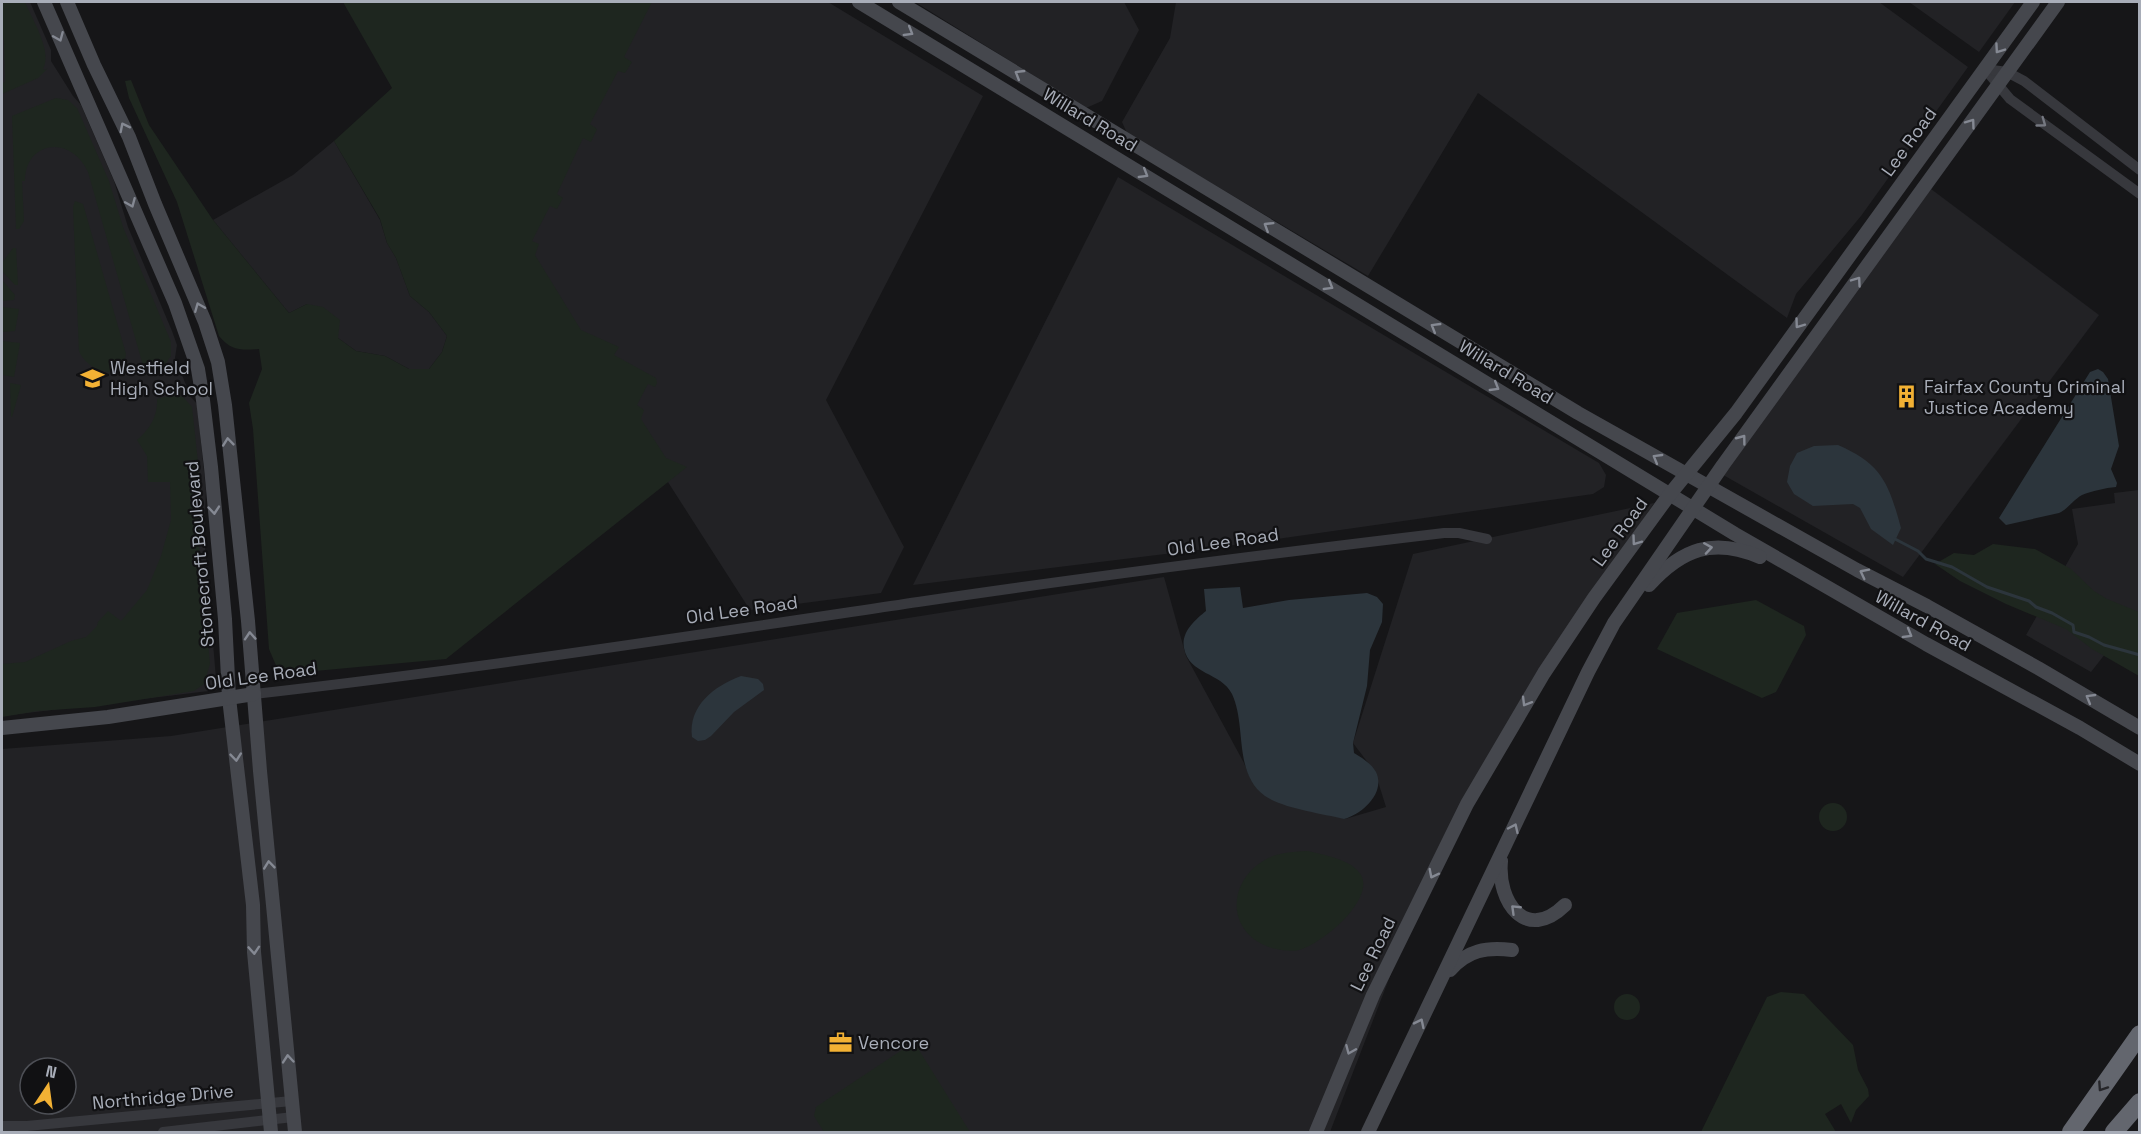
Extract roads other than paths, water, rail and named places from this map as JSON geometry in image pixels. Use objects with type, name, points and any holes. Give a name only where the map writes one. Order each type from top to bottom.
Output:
[{"type":"highway","points":[[2071,1132],[2139,1034]]},
{"type":"highway","points":[[2114,1132],[2139,1102]]},
{"type":"main road","name":"Stonecroft Boulevard","points":[[44,2],[175,303],[198,369],[203,400],[225,620],[230,698],[253,905],[254,952],[271,1126]]},
{"type":"main road","points":[[67,2],[126,135],[129,137],[205,322],[218,362],[225,405],[248,621],[295,1132]]},
{"type":"main road","name":"Willard Road","points":[[859,2],[1694,509],[1926,644],[2080,728],[2139,764]]},
{"type":"main road","name":"Willard Road","points":[[899,2],[1370,288],[1685,474],[2038,668],[2139,728]]},
{"type":"main road","name":"Lee Road","points":[[1316,1132],[1373,995],[1471,797],[1565,640],[1685,474],[1736,413],[2033,2]]},
{"type":"main road","points":[[1368,1132],[1605,640],[1708,487],[2058,2]]},
{"type":"main road","points":[[1605,640],[1658,575],[1680,558],[1700,549],[1737,548],[1816,581]]},
{"type":"main road","name":"Old Lee Road","points":[[2,728],[108,717],[254,694]]},
{"type":"main road","points":[[1502,853],[1500,873],[1502,883],[1507,901],[1516,912],[1530,921],[1537,921],[1550,917],[1565,905]]},
{"type":"main road","points":[[1439,984],[1456,963],[1475,951],[1495,948],[1512,950]]},
{"type":"street","points":[[1985,69],[2007,72],[2024,81],[2139,170]]},
{"type":"street","points":[[1985,69],[2010,99],[2139,194]]},
{"type":"street","name":"Old Lee Road","points":[[254,694],[695,636],[1275,553],[1444,533],[1458,533],[1487,539]]},
{"type":"street","name":"Northridge Drive","points":[[2,1126],[27,1126],[292,1101]]},
{"type":"street","name":"Northridge Drive","points":[[163,1132],[271,1126],[293,1117]]},
{"type":"waterway","points":[[1895,539],[1918,551],[1926,559],[1952,567],[1987,587],[2029,601],[2036,607],[2073,625],[2074,632],[2104,645],[2140,655]]},
{"type":"place","name":"Westfield High School","points":[[92,378]]},
{"type":"place","name":"Fairfax County Criminal Justice Academy","points":[[1906,397]]},
{"type":"place","name":"Vencore","points":[[840,1043]]}]
